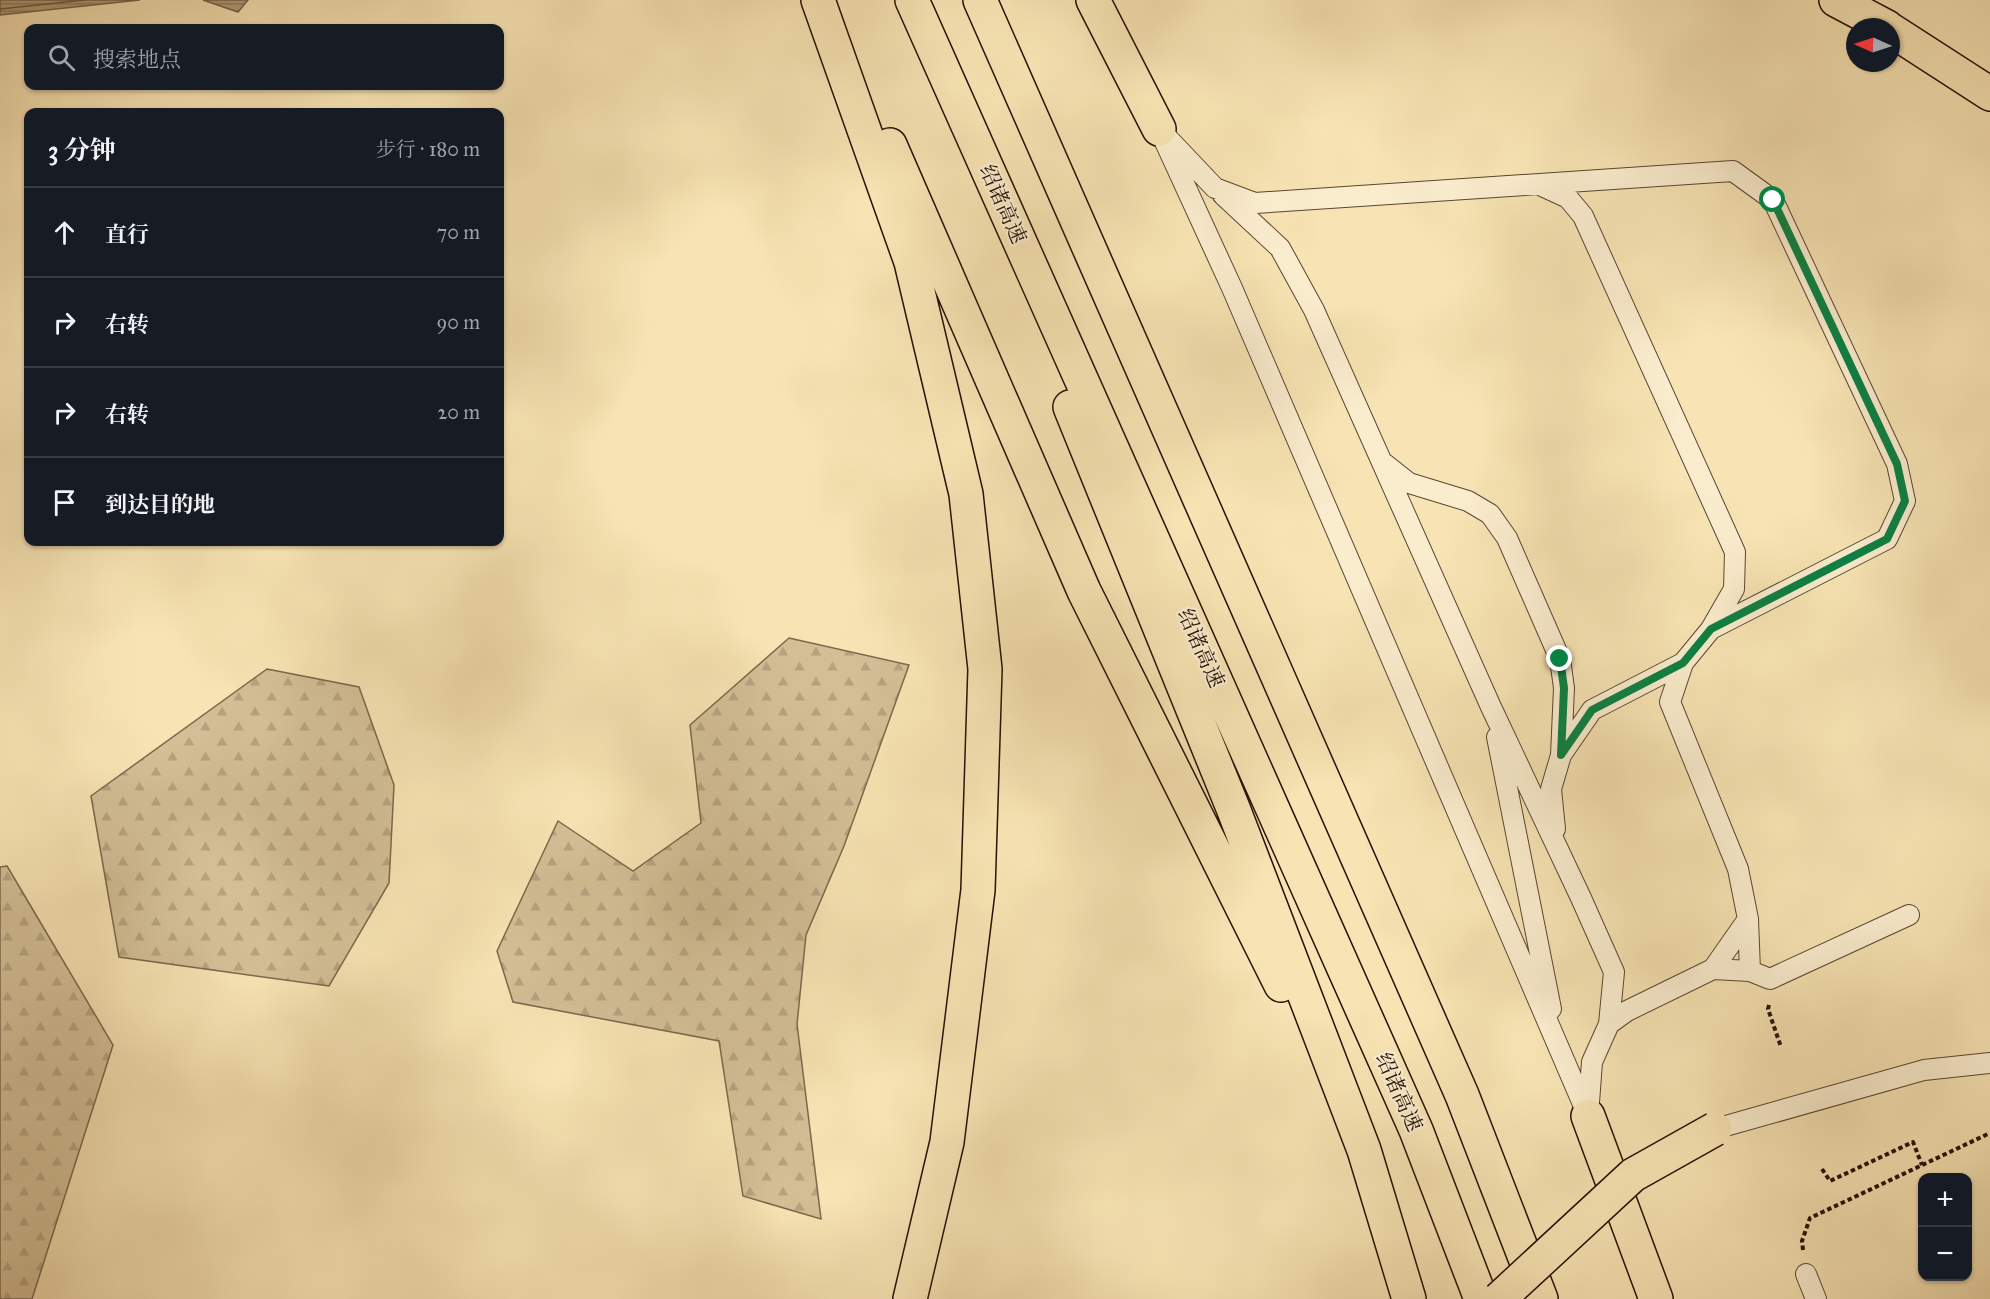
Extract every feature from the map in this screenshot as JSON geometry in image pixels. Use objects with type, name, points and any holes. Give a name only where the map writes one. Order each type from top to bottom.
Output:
[{"type":"highway","points":[[818,0],[910,262],[966,494],[985,669],[978,890],[947,1142],[910,1299]]},
{"type":"highway","points":[[828,0],[1084,591],[1364,1150]]},
{"type":"highway","points":[[904,0],[1233,808],[1364,1150],[1409,1299]]},
{"type":"highway","name":"绍诸高速","points":[[912,0],[1416,1130],[1481,1299]]},
{"type":"highway","points":[[980,0],[1462,1095],[1540,1299]]},
{"type":"highway","points":[[1092,0],[1159,129]]},
{"type":"highway","points":[[1836,0],[1870,18]]},
{"type":"highway","points":[[1900,36],[1990,94]]},
{"type":"highway","points":[[1588,1116],[1656,1299]]},
{"type":"highway","points":[[1499,1299],[1633,1175],[1715,1129]]},
{"type":"lane","points":[[1159,129],[1215,188],[1280,248],[1314,310],[1491,707],[1614,972],[1609,1024],[1592,1062],[1588,1116]]},
{"type":"lane","points":[[1159,129],[1236,299],[1588,1116]]},
{"type":"lane","points":[[1215,188],[1255,203],[1733,171],[1773,200],[1897,464],[1905,501],[1887,539],[1711,629]]},
{"type":"lane","points":[[1539,184],[1568,198],[1583,216],[1735,552],[1734,589],[1711,629],[1683,663],[1670,702],[1738,869],[1748,919],[1750,971]]},
{"type":"lane","points":[[1381,462],[1409,483],[1468,501],[1490,514],[1507,538],[1560,659],[1564,688],[1561,755],[1551,789],[1557,847]]},
{"type":"lane","points":[[1561,755],[1592,710],[1683,663]]},
{"type":"lane","points":[[1491,707],[1558,1047]]},
{"type":"lane","points":[[1713,969],[1750,971],[1770,980],[1910,915]]},
{"type":"lane","points":[[1609,1024],[1627,1011],[1713,969],[1748,919]]},
{"type":"lane","points":[[1715,1129],[1924,1070],[1989,1063]]},
{"type":"lane","points":[[1806,1274],[1816,1299]]},
{"type":"path","points":[[1770,980],[1768,1009],[1781,1047]]},
{"type":"path","points":[[1806,1274],[1802,1241],[1810,1218],[1990,1133]]},
{"type":"path","points":[[1822,1169],[1830,1181],[1913,1142],[1922,1165]]},
{"type":"green space","points":[[789,638],[909,665],[844,846],[806,935],[797,1024],[821,1219],[743,1196],[719,1041],[513,1002],[497,951],[558,821],[633,871],[701,823],[690,725]]},
{"type":"green space","points":[[267,669],[359,687],[394,785],[389,883],[329,986],[119,957],[91,796]]},
{"type":"green space","points":[[7,866],[113,1045],[32,1299],[0,1299],[0,867]]},
{"type":"water","points":[[0,0],[140,0],[0,15]]},
{"type":"water","points":[[203,0],[248,0],[238,12]]},
{"type":"route","points":[[1560,659],[1564,688],[1561,755],[1592,710],[1683,663],[1711,629],[1887,539],[1905,501],[1897,464],[1773,200]]}]
